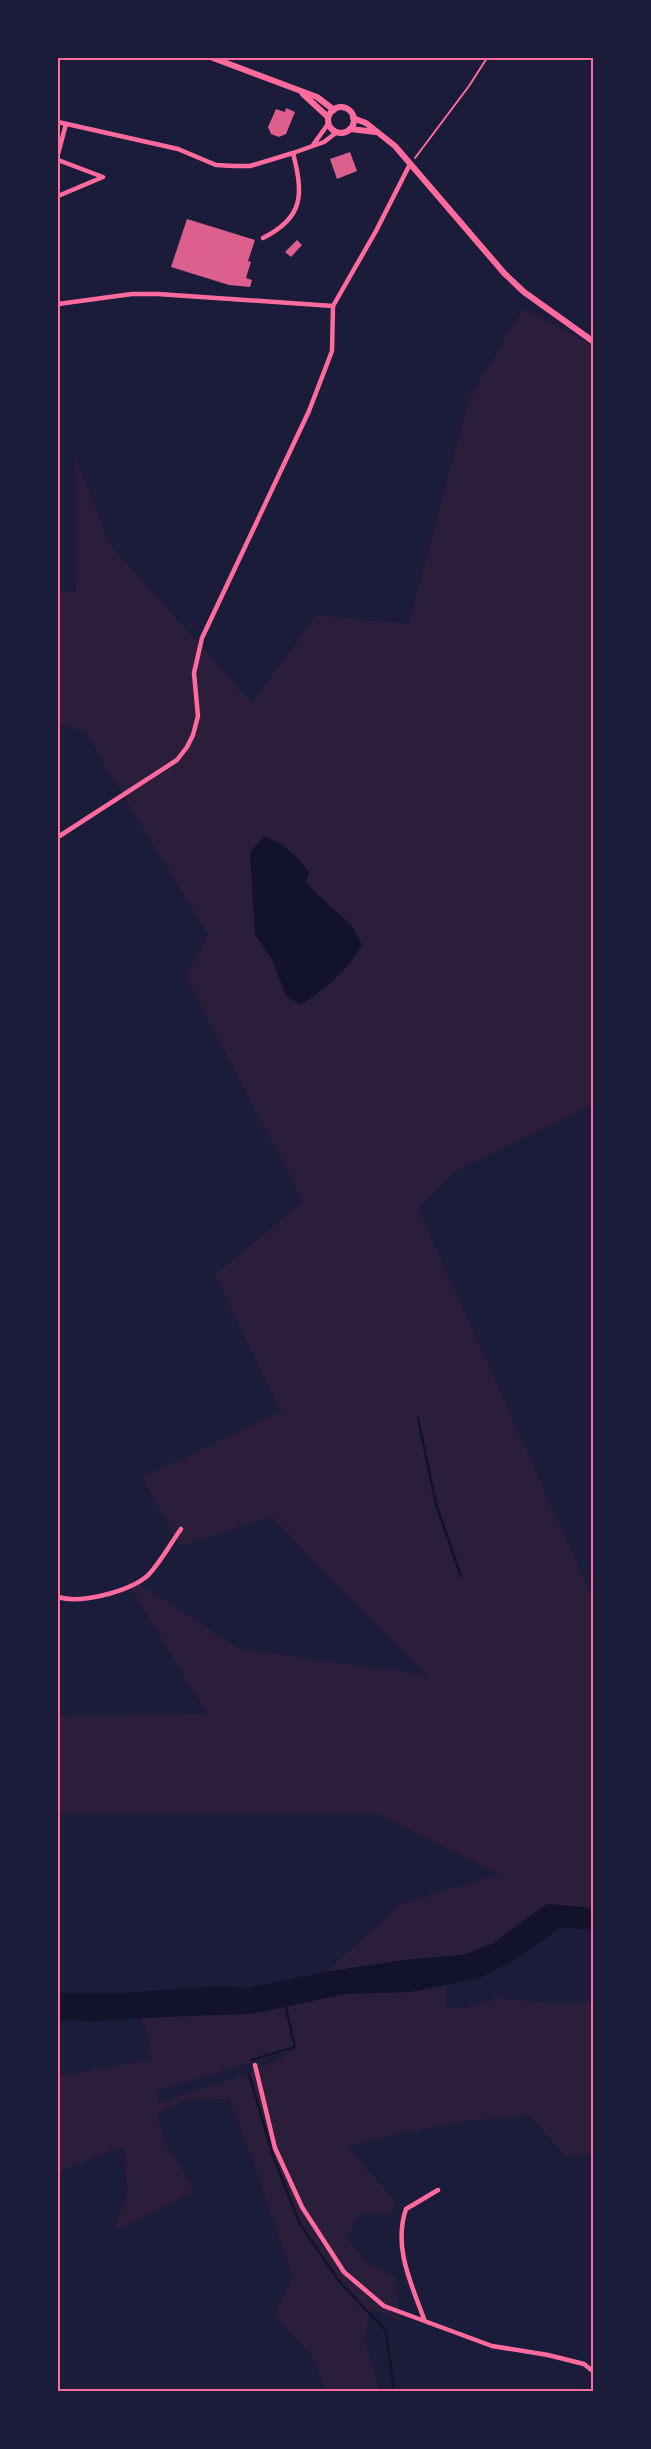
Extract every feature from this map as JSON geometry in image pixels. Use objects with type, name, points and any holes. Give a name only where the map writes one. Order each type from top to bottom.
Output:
[{"type":"main road","points":[[213,58],[317,97],[334,110],[344,108],[348,110],[353,118],[366,123],[410,164],[478,243],[524,292],[594,342]]},
{"type":"main road","points":[[300,92],[337,132],[346,132],[350,129],[377,132]]},
{"type":"main road","points":[[328,121],[334,110]]},
{"type":"main road","points":[[350,129],[353,118]]},
{"type":"street","points":[[312,146],[328,121]]},
{"type":"street","points":[[58,122],[178,150],[216,165],[250,166],[324,142],[337,132]]},
{"type":"street","points":[[58,154],[66,124]]},
{"type":"street","points":[[264,238],[288,222],[301,192],[293,153]]},
{"type":"street","points":[[58,160],[103,177],[58,196]]},
{"type":"street","points":[[58,837],[177,760],[193,735],[198,716],[194,673],[202,638],[309,411],[332,351],[333,306],[376,231],[410,164]]},
{"type":"street","points":[[58,304],[132,294],[158,294],[333,306]]},
{"type":"street","points":[[58,1596],[66,1599],[98,1598],[146,1576],[181,1529]]},
{"type":"street","points":[[254,2065],[275,2148],[302,2207],[344,2272],[384,2306],[424,2319],[492,2346],[548,2355],[584,2364],[593,2370]]},
{"type":"street","points":[[424,2319],[404,2267],[400,2226],[406,2209],[438,2190]]},
{"type":"path","points":[[410,164],[469,86],[487,58]]},
{"type":"shaded area","points":[[523,309],[593,345],[593,1104],[456,1171],[418,1208],[593,1599],[593,1908],[547,1904],[492,1944],[463,1955],[403,1960],[326,1972],[401,1904],[499,1874],[378,1814],[58,1814],[58,1715],[207,1714],[122,1573],[240,1649],[426,1675],[271,1517],[180,1546],[142,1477],[281,1412],[215,1275],[303,1201],[186,977],[208,935],[85,732],[58,724],[58,592],[76,592],[75,455],[110,545],[252,703],[316,615],[409,624],[469,399]],"holes":[[[250,852],[309,872],[306,881],[314,891],[280,983],[253,904]]]},
{"type":"shaded area","points":[[264,836],[284,846],[300,861],[309,872],[306,882],[353,927],[362,945],[349,964],[335,979],[301,1005],[286,996],[274,963],[255,934],[250,852]]},
{"type":"shaded area","points":[[547,1904],[593,1908],[593,1929],[560,1928],[514,1960],[480,1978],[410,1992],[345,1994],[252,2014],[93,2021],[58,2020],[58,1993],[127,1993],[216,1986],[246,1988],[326,1972],[403,1960],[463,1955],[492,1944]]},
{"type":"shaded area","points":[[446,1985],[445,2007],[467,2008],[497,1998],[550,2003],[593,2002],[593,2152],[567,2158],[530,2116],[468,2121],[404,2133],[348,2147],[396,2202],[392,2215],[361,2213],[346,2237],[369,2265],[395,2276],[400,2321],[371,2308],[364,2338],[380,2391],[326,2391],[313,2357],[274,2315],[293,2277],[248,2147],[229,2099],[184,2101],[157,2114],[166,2144],[195,2191],[114,2231],[127,2193],[124,2146],[58,2172],[58,2076],[151,2060],[149,2036],[141,2018],[252,2014],[348,1993],[410,1992]],"holes":[[[295,2050],[240,2077],[158,2102],[156,2091]]]},
{"type":"building","points":[[286,108],[295,112],[286,134],[279,137],[271,134],[268,127],[276,109],[285,112]]},
{"type":"building","points":[[350,152],[357,171],[337,179],[330,159]]},
{"type":"building","points":[[187,219],[255,240],[248,261],[251,262],[246,278],[252,280],[250,287],[229,285],[171,267]]},
{"type":"building","points":[[297,240],[302,245],[291,257],[285,252]]},
{"type":"waterway","points":[[418,1418],[436,1504],[461,1576]]},
{"type":"waterway","points":[[252,2060],[295,2047],[285,2004]]},
{"type":"waterway","points":[[249,2074],[273,2156],[299,2222],[338,2280],[386,2331],[394,2392]]}]
